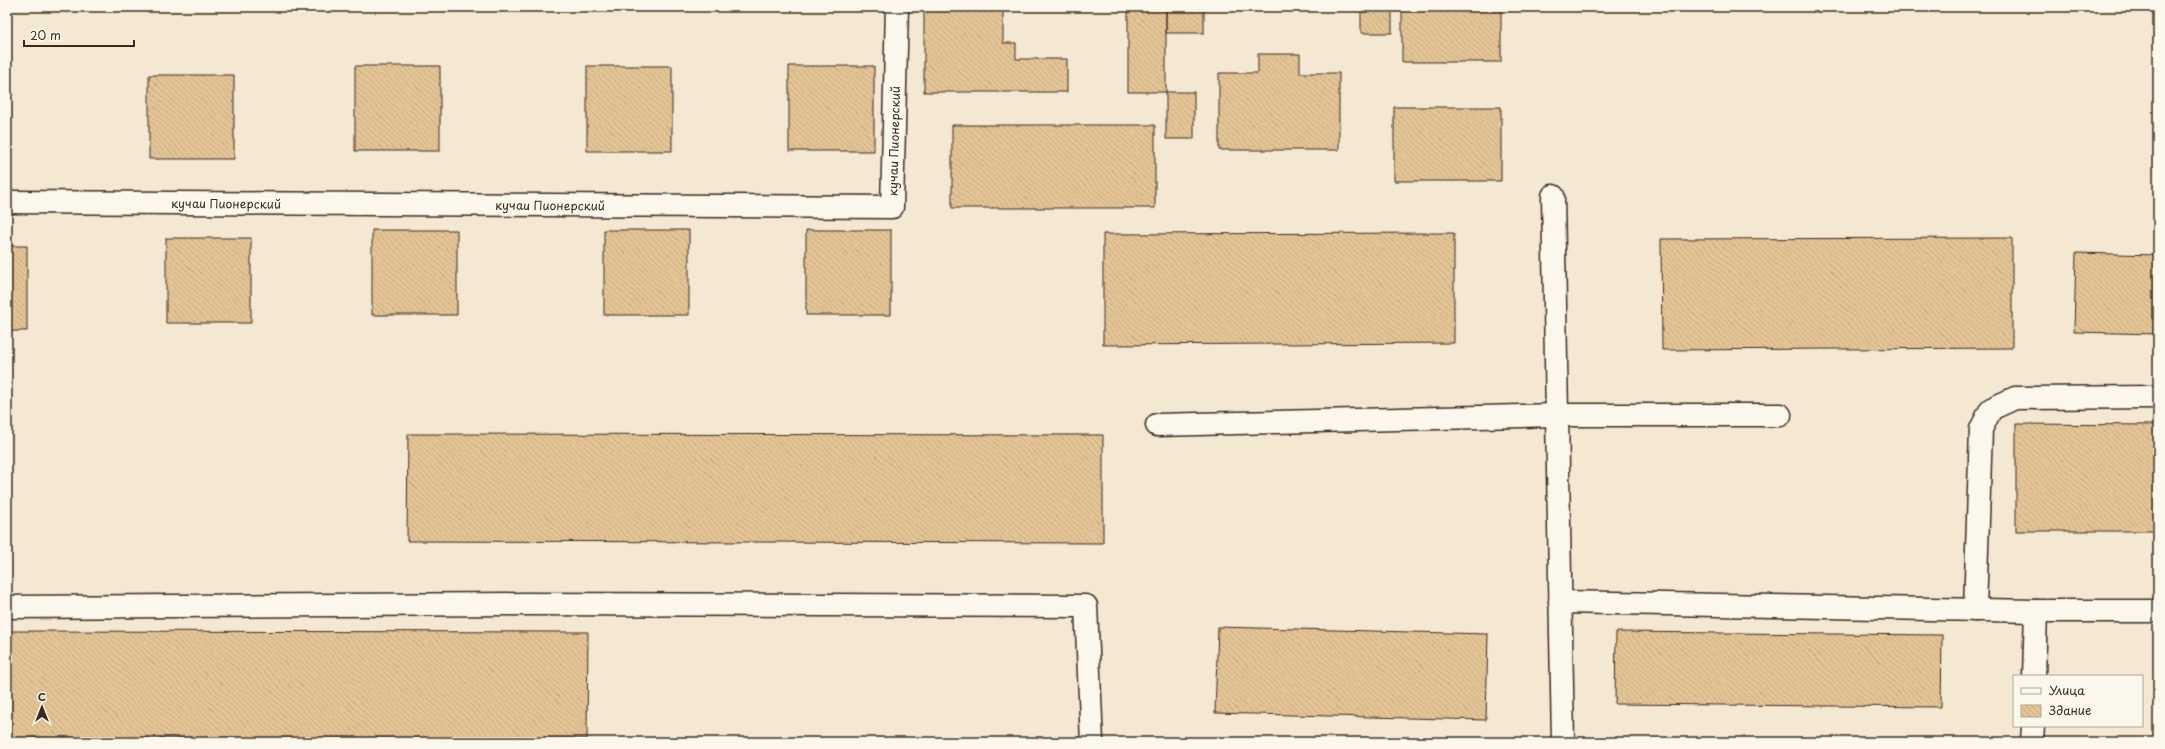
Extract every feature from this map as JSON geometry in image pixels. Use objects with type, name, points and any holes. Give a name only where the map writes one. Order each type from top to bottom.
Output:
[{"type":"street","name":"кучаи Пионерский","points":[[7,202],[892,207],[897,7]]},
{"type":"street","points":[[1553,196],[1563,742]]},
{"type":"street","points":[[1975,610],[1981,429],[1991,409],[2015,398],[2158,397]]},
{"type":"street","points":[[1158,425],[1557,415],[1780,415]]},
{"type":"street","points":[[1560,602],[2036,611],[2158,611]]},
{"type":"street","points":[[7,607],[526,604],[1086,606],[1092,742]]},
{"type":"street","points":[[2034,675],[2036,611]]},
{"type":"street","points":[[2032,742],[2033,727]]},
{"type":"building","points":[[924,7],[1003,7],[1003,43],[1016,43],[1016,59],[1067,59],[1067,92],[924,92]]},
{"type":"building","points":[[1128,7],[1166,7],[1166,92],[1128,92]]},
{"type":"building","points":[[1166,7],[1204,7],[1204,33],[1166,33]]},
{"type":"building","points":[[1361,7],[1392,7],[1392,33],[1361,33]]},
{"type":"building","points":[[1402,7],[1501,7],[1501,62],[1402,62]]},
{"type":"building","points":[[1258,54],[1300,54],[1300,73],[1339,73],[1339,150],[1219,150],[1219,73],[1258,73]]},
{"type":"building","points":[[355,66],[440,66],[440,151],[355,151]]},
{"type":"building","points":[[587,66],[672,66],[672,151],[587,151]]},
{"type":"building","points":[[789,66],[874,66],[874,151],[789,151]]},
{"type":"building","points":[[149,75],[234,75],[234,159],[149,159]]},
{"type":"building","points":[[7,83],[11,83],[11,168],[7,168]]},
{"type":"building","points":[[1166,92],[1194,92],[1194,139],[1166,139]]},
{"type":"building","points":[[1394,107],[1501,107],[1501,181],[1394,181]]},
{"type":"building","points":[[952,125],[1155,125],[1155,208],[952,208]]},
{"type":"building","points":[[372,230],[457,230],[457,315],[372,315]]},
{"type":"building","points":[[604,230],[689,230],[689,315],[604,315]]},
{"type":"building","points":[[806,230],[891,230],[891,315],[806,315]]},
{"type":"building","points":[[1454,233],[1454,343],[1103,345],[1103,234]]},
{"type":"building","points":[[166,238],[251,238],[251,323],[166,323]]},
{"type":"building","points":[[2012,238],[2012,348],[1662,350],[1661,239]]},
{"type":"building","points":[[7,246],[27,246],[27,331],[7,331]]},
{"type":"building","points":[[2076,253],[2158,255],[2158,334],[2074,332]]},
{"type":"building","points":[[2016,424],[2158,425],[2158,531],[2016,531]]},
{"type":"building","points":[[408,434],[1103,435],[1103,543],[407,541]]},
{"type":"building","points":[[1218,627],[1488,634],[1486,720],[1215,713]]},
{"type":"building","points":[[7,631],[588,632],[587,739],[7,738]]},
{"type":"building","points":[[1616,632],[1942,635],[1941,707],[1615,704]]}]
